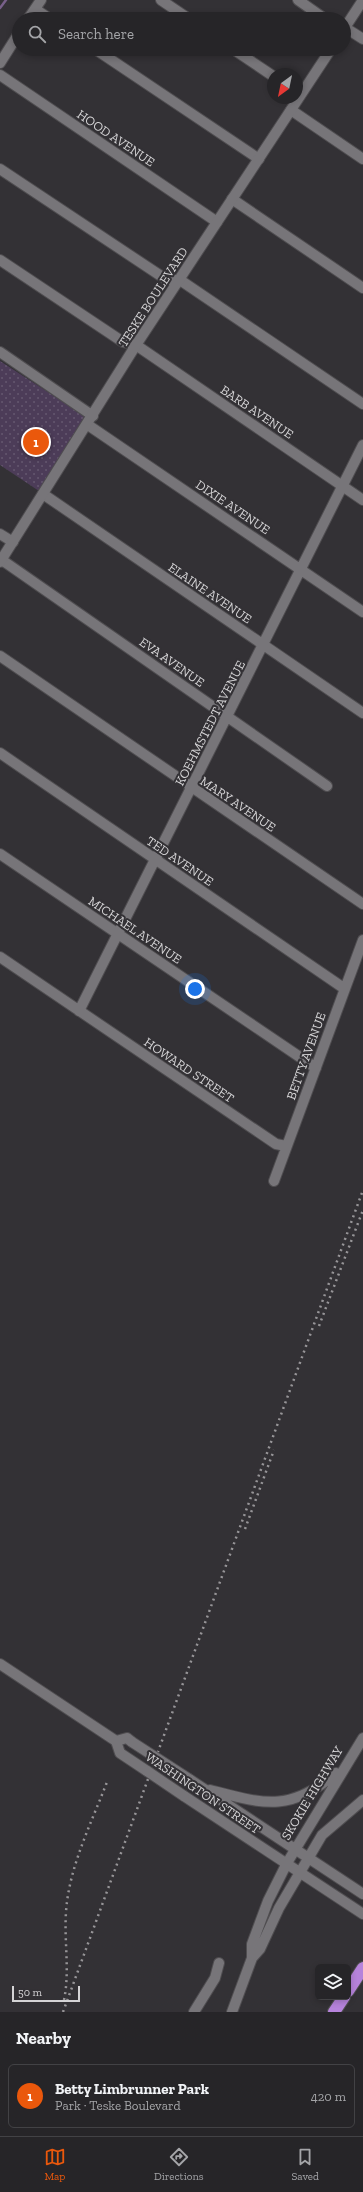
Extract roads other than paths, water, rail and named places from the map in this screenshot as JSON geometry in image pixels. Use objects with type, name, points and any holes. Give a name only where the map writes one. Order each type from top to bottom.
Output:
[{"type":"highway","points":[[351,1986],[363,1968]]},
{"type":"highway","points":[[334,2012],[342,2000]]},
{"type":"street","points":[[161,0],[179,12]]},
{"type":"street","points":[[298,0],[315,12]]},
{"type":"street","points":[[351,17],[363,0]]},
{"type":"street","points":[[38,4],[44,12]]},
{"type":"street","points":[[351,31],[363,39]]},
{"type":"street","points":[[0,63],[12,44]]},
{"type":"street","points":[[105,56],[258,159]]},
{"type":"street","points":[[243,56],[267,72]]},
{"type":"street","name":"TESKE BOULEVARD","points":[[303,87],[325,56]]},
{"type":"street","name":"HOOD AVENUE","points":[[0,75],[217,222]]},
{"type":"street","name":"TESKE BOULEVARD","points":[[1,561],[91,420],[136,345],[294,104]]},
{"type":"street","points":[[291,110],[363,159]]},
{"type":"street","points":[[0,168],[167,280],[180,280],[363,404]]},
{"type":"street","points":[[232,199],[363,288]]},
{"type":"street","name":"BARB AVENUE","points":[[0,260],[123,342],[136,345],[363,500]]},
{"type":"street","name":"DIXIE AVENUE","points":[[0,352],[91,420],[363,612]]},
{"type":"street","name":"KOEHMSTEDT AVENUE","points":[[79,1011],[363,445]]},
{"type":"street","name":"ELAINE AVENUE","points":[[43,494],[363,713]]},
{"type":"street","points":[[0,534],[13,542]]},
{"type":"street","name":"EVA AVENUE","points":[[1,561],[228,716],[327,786]]},
{"type":"street","name":"MARY AVENUE","points":[[0,656],[363,904]]},
{"type":"street","name":"TED AVENUE","points":[[0,753],[345,990]]},
{"type":"street","name":"MICHAEL AVENUE","points":[[0,854],[316,1068]]},
{"type":"street","name":"BETTY AVENUE","points":[[274,1181],[363,940]]},
{"type":"street","name":"HOWARD STREET","points":[[0,957],[276,1144],[286,1146]]},
{"type":"street","name":"WASHINGTON STREET","points":[[0,1664],[116,1741],[120,1753],[127,1758],[362,1913]]},
{"type":"street","name":"WASHINGTON STREET","points":[[116,1741],[127,1738],[363,1894]]},
{"type":"street","name":"SKOKIE HIGHWAY","points":[[252,1958],[252,1944],[268,1901],[286,1863],[363,1738]]},
{"type":"street","points":[[202,1788],[251,1801],[280,1803],[313,1791],[344,1767]]},
{"type":"street","points":[[232,2012],[252,1958],[260,1949],[279,1908],[322,1835],[363,1800]]},
{"type":"street","points":[[194,2012],[216,1978],[219,1963]]},
{"type":"waterway","points":[[0,8],[6,0]]},
{"type":"railway","points":[[63,2012],[363,1190]]},
{"type":"railway","points":[[319,1326],[363,1210]]},
{"type":"railway","points":[[245,1529],[274,1450]]},
{"type":"railway","points":[[64,2000],[67,1978],[66,1912],[71,1879],[76,1862],[107,1782]]},
{"type":"place","name":"Betty Limbrunner Park","points":[[36,442]]}]
